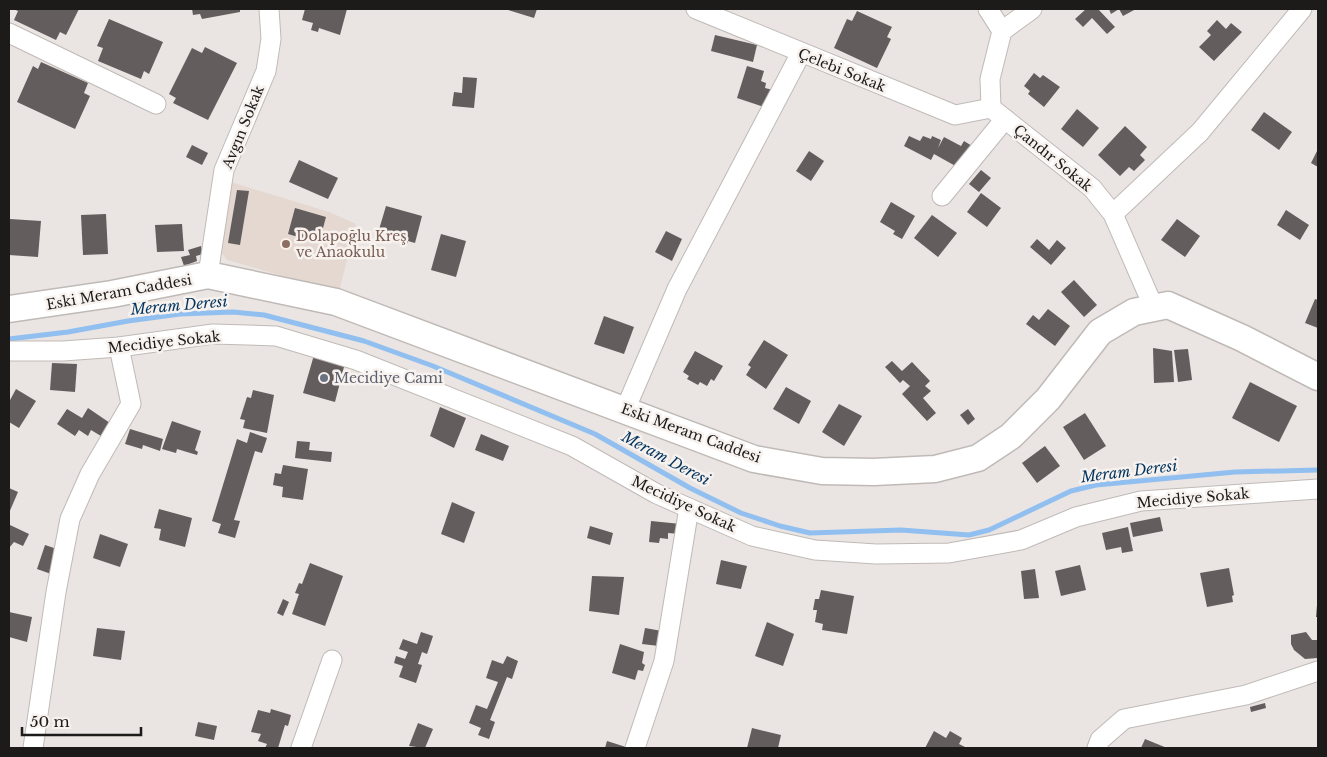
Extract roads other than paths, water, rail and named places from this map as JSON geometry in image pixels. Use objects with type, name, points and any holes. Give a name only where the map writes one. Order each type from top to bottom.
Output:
[{"type":"street","name":"Avgın Sokak","points":[[208,275],[224,170],[266,71],[271,39],[269,9]]},
{"type":"street","name":"Çelebi Sokak","points":[[696,9],[955,115],[998,114]]},
{"type":"street","points":[[988,9],[1002,31]]},
{"type":"street","points":[[942,196],[998,114],[990,79],[1002,31],[1032,9]]},
{"type":"street","points":[[1113,214],[1200,132],[1302,9]]},
{"type":"street","points":[[9,33],[156,104]]},
{"type":"street","points":[[626,410],[677,289],[801,53]]},
{"type":"street","name":"Çandır Sokak","points":[[998,114],[1092,188],[1113,214],[1154,308]]},
{"type":"street","name":"Eski Meram Caddesi","points":[[9,309],[112,294],[208,275],[336,302],[754,458],[822,471],[874,472],[936,469],[978,458],[1011,436],[1048,399],[1100,332],[1134,312],[1168,305],[1193,315],[1318,377]]},
{"type":"street","name":"Mecidiye Sokak","points":[[9,351],[63,351],[119,347],[213,334],[276,336],[356,360],[572,446],[656,494],[752,536],[815,550],[876,554],[949,553],[1021,540],[1076,517],[1141,501],[1318,489]]},
{"type":"street","points":[[32,748],[56,592],[70,518],[90,474],[131,404],[119,347]]},
{"type":"street","points":[[635,748],[664,660],[689,508]]},
{"type":"street","points":[[301,748],[332,660]]},
{"type":"street","points":[[1097,748],[1100,740],[1124,719],[1246,696],[1318,671]]},
{"type":"waterway","name":"Meram Deresi","points":[[9,339],[68,332],[180,314],[233,312],[264,315],[364,341],[433,366],[595,434],[690,488],[741,513],[780,526],[810,533],[901,530],[969,535],[989,530],[1071,491],[1096,485],[1235,472],[1318,470]]},
{"type":"place","name":"Dolapoğlu Kreş ve Anaokulu","points":[[286,244]]},
{"type":"place","name":"Mecidiye Cami","points":[[324,378]]}]
